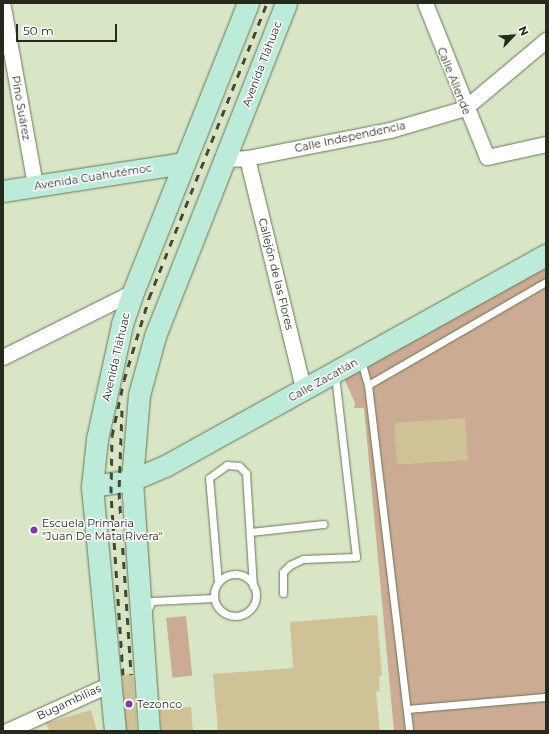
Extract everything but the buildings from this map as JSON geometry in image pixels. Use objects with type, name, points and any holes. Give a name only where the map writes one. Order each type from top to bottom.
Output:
[{"type":"main road","name":"Avenida Tláhuac","points":[[115,731],[92,486],[105,401],[122,324],[133,292],[248,3]]},
{"type":"main road","name":"Avenida Tláhuac","points":[[149,731],[132,480],[139,395],[155,336],[286,3]]},
{"type":"main road","name":"Avenida Cuahutémoc","points":[[3,191],[184,163]]},
{"type":"main road","name":"Calle Zacatlán","points":[[92,486],[132,480],[304,390],[546,255]]},
{"type":"street","name":"Calle Allende","points":[[425,3],[464,108],[487,157],[546,144]]},
{"type":"street","name":"Pino Suárez","points":[[3,7],[35,185]]},
{"type":"street","name":"Calle Independencia","points":[[224,159],[247,158],[390,130],[464,108],[546,40]]},
{"type":"street","name":"Callejón de las Flores","points":[[247,158],[304,390]]},
{"type":"street","points":[[3,357],[133,292]]},
{"type":"street","name":"Bugambilias","points":[[7,731],[110,684]]},
{"type":"lane","points":[[368,385],[546,282]]},
{"type":"lane","points":[[361,358],[368,385],[408,709],[409,731]]},
{"type":"lane","points":[[283,593],[283,572],[290,564],[303,559],[356,557],[335,373]]},
{"type":"lane","points":[[226,464],[239,466],[246,474],[250,532],[255,602],[245,614],[237,616],[222,612],[214,598],[218,582],[209,478],[226,464]]},
{"type":"lane","points":[[250,532],[324,524]]},
{"type":"lane","points":[[218,582],[225,577],[236,575],[248,579],[253,586]]},
{"type":"lane","points":[[142,622],[152,601],[214,598]]},
{"type":"lane","points":[[408,709],[546,697]]},
{"type":"shaded area","points":[[546,264],[546,731],[394,731],[364,408],[354,408],[355,403],[344,378]]},
{"type":"shaded area","points":[[186,616],[192,676],[172,678],[166,618]]},
{"type":"railway","points":[[123,675],[111,493],[112,436],[124,380],[149,298],[267,3]]},
{"type":"railway","points":[[122,410],[119,492],[131,675]]},
{"type":"place","name":"Escuela Primaria \"Juan De Mata Rivera\"","points":[[34,530]]},
{"type":"place","name":"Tezonco","points":[[129,704]]}]
